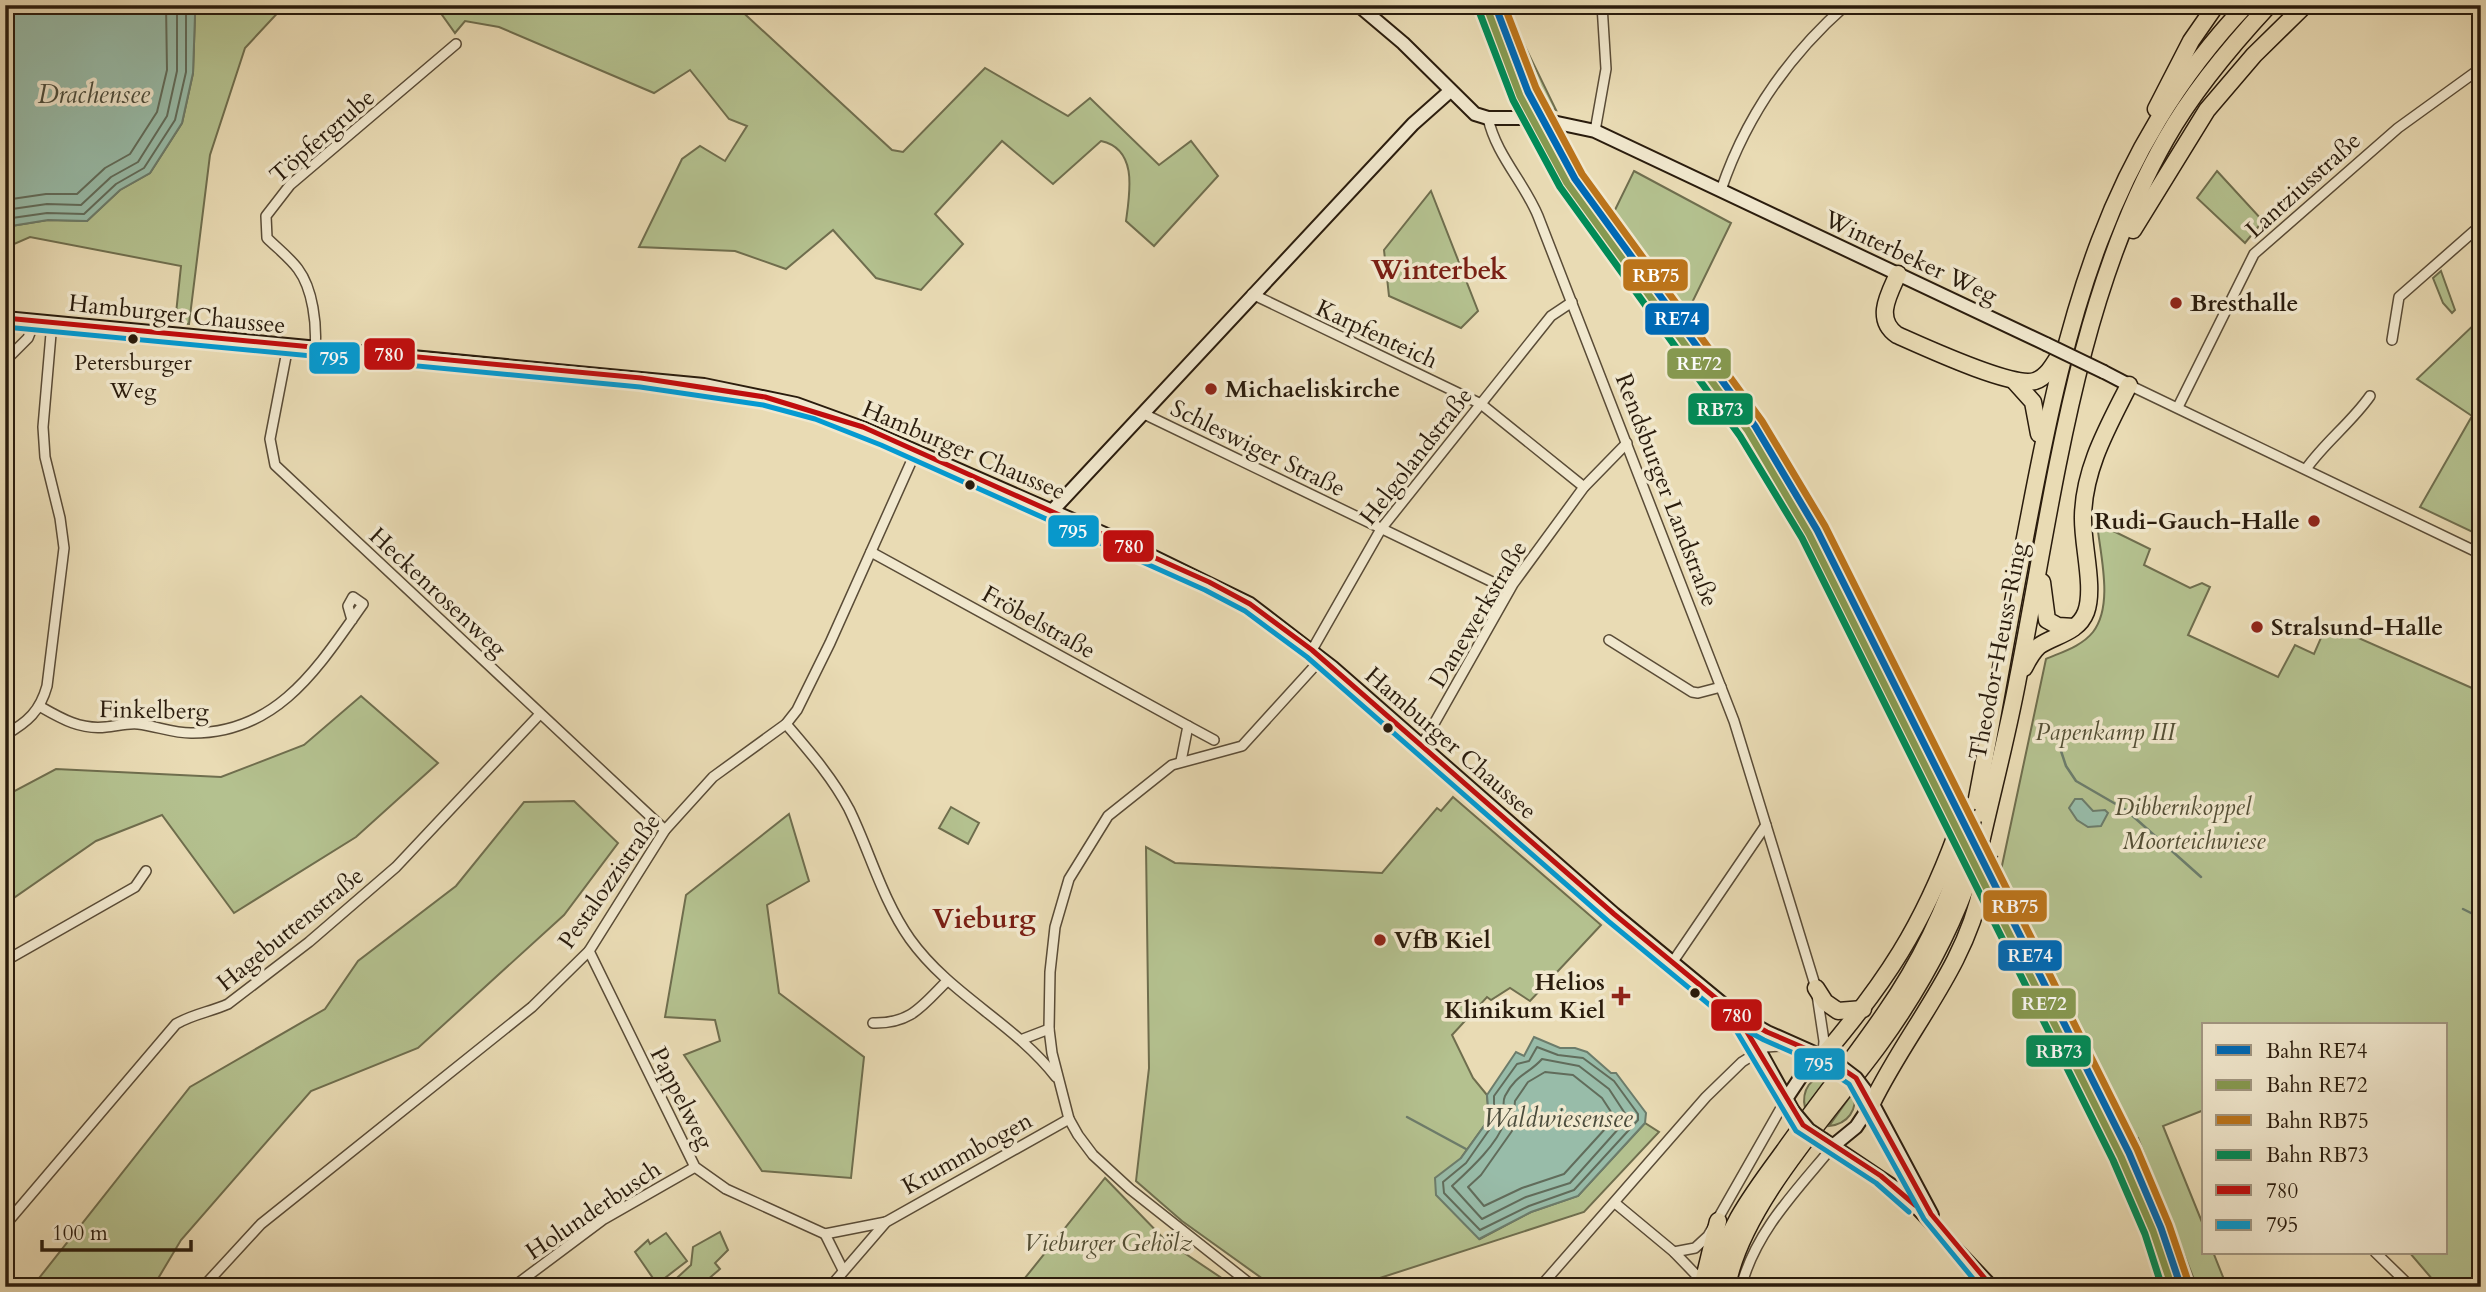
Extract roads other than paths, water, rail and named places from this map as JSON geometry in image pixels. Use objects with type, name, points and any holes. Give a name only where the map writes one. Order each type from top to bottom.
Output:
[{"type":"highway","points":[[2136,156],[2181,59],[2216,5]]},
{"type":"highway","name":"Theodor-Heuss-Ring","points":[[1706,1285],[1745,1205],[1885,1013],[1922,954],[1945,906],[1964,850],[2041,456],[2066,343],[2098,239],[2136,156],[2190,75],[2246,5]]},
{"type":"highway","name":"Theodor-Heuss-Ring","points":[[1727,1287],[1740,1242],[1757,1210],[1879,1044],[1928,971],[1946,937],[1982,838],[2018,680],[2040,552],[2073,394],[2111,268],[2129,217],[2166,138],[2215,67],[2269,5]]},
{"type":"highway","points":[[2111,268],[2166,172],[2207,110],[2254,55],[2305,5]]},
{"type":"highway","points":[[1898,274],[1885,304],[1884,314],[1891,331],[2015,382],[2031,382],[2042,377],[2066,343]]},
{"type":"highway","points":[[2015,382],[2036,408],[2041,456]]},
{"type":"highway","points":[[2018,680],[2037,649],[2074,627],[2084,617],[2088,605],[2083,513],[2088,480],[2097,450],[2137,389]]},
{"type":"highway","points":[[2040,552],[2044,615],[2051,623],[2074,627]]},
{"type":"highway","points":[[1868,1096],[1952,969],[1974,918],[1989,854],[1996,780]]},
{"type":"highway","points":[[1829,1059],[1888,974],[1922,916],[1956,835],[1970,812]]},
{"type":"highway","points":[[1816,988],[1825,1002],[1838,1011],[1863,1009]]},
{"type":"highway","points":[[1706,1285],[1718,1222]]},
{"type":"main road","points":[[1359,5],[1403,43],[1449,92],[1475,114],[1488,118]]},
{"type":"main road","points":[[1052,511],[1413,124],[1449,92]]},
{"type":"main road","name":"Winterbeker Weg","points":[[1488,118],[1527,118],[1595,131],[2137,389]]},
{"type":"main road","name":"Hamburger Chaussee","points":[[5,318],[704,385],[796,404],[916,451],[1230,593],[1317,654],[1672,963],[1742,1020],[1829,1059],[1856,1078],[1941,1230]]},
{"type":"main road","name":"Hamburger Chaussee","points":[[1742,1020],[1793,1111],[1809,1130],[1903,1193],[1941,1230],[1992,1287]]},
{"type":"main road","points":[[1786,1099],[1802,1075],[1829,1059]]},
{"type":"main road","points":[[1829,1142],[1856,1127],[1868,1096]]},
{"type":"street","points":[[1595,131],[1606,69],[1602,5]]},
{"type":"street","points":[[1721,190],[1762,102],[1782,72],[1799,50],[1846,5]]},
{"type":"street","name":"Töpfergrube","points":[[315,349],[316,329],[304,279],[298,269],[267,238],[266,216],[290,185],[456,44]]},
{"type":"street","name":"Lantziusstraße","points":[[2178,407],[2254,254],[2398,128],[2481,68]]},
{"type":"street","name":"Rendsburger Landstraße","points":[[1488,118],[1493,141],[1528,192],[1721,687],[1816,988],[1829,1059]]},
{"type":"street","points":[[2392,340],[2399,297],[2481,225]]},
{"type":"street","name":"Karpfenteich","points":[[1252,294],[1481,404],[1584,487]]},
{"type":"street","name":"Helgolandstraße","points":[[1254,1287],[1183,1233],[1093,1155],[1069,1119],[1057,1078],[1049,1029],[1050,972],[1055,928],[1069,879],[1108,816],[1162,772],[1181,761],[1242,746],[1317,654],[1381,528],[1552,316],[1572,302]]},
{"type":"street","points":[[5,362],[29,338],[35,320]]},
{"type":"street","points":[[5,735],[31,719],[41,707],[47,686],[64,548],[60,518],[45,457],[43,427],[52,322]]},
{"type":"street","name":"Heckenrosenweg","points":[[288,346],[270,439],[275,465],[665,830]]},
{"type":"street","name":"Winterbeker Weg","points":[[2137,389],[2481,554]]},
{"type":"street","points":[[2306,469],[2323,445],[2357,413],[2370,396]]},
{"type":"street","name":"Schleswiger Straße","points":[[1142,414],[1509,590]]},
{"type":"street","name":"Danewerkstraße","points":[[1422,745],[1509,590],[1584,487],[1627,443]]},
{"type":"street","name":"Pestalozzistraße","points":[[203,1287],[261,1224],[532,1007],[589,951],[665,830],[713,777],[786,724],[797,710],[830,643],[916,451]]},
{"type":"street","name":"Fröbelstraße","points":[[871,552],[1214,740]]},
{"type":"street","name":"Finkelberg","points":[[41,707],[67,722],[93,728],[138,724],[192,733],[229,728],[267,713],[294,694],[352,620]]},
{"type":"street","points":[[1609,640],[1692,692],[1721,687]]},
{"type":"street","name":"Hagebuttenstraße","points":[[5,1225],[176,1024],[194,1013],[215,1010],[228,1004],[317,935],[396,867],[540,715]]},
{"type":"street","points":[[786,724],[825,769],[849,809],[886,897],[910,939],[947,981],[1023,1039],[1057,1078]]},
{"type":"street","points":[[1181,761],[1188,726]]},
{"type":"street","points":[[1672,963],[1766,825]]},
{"type":"street","points":[[5,961],[135,887],[146,871]]},
{"type":"street","name":"Pappelweg","points":[[589,951],[695,1167],[726,1189],[825,1234]]},
{"type":"street","points":[[873,1023],[890,1024],[910,1018],[947,981]]},
{"type":"street","points":[[1023,1039],[1049,1029]]},
{"type":"street","points":[[1541,1287],[1706,1097],[1759,1050],[1794,1045]]},
{"type":"street","points":[[1674,1252],[1699,1246],[1718,1222],[1786,1099]]},
{"type":"street","name":"Krummbogen","points":[[825,1234],[886,1222],[1069,1119]]},
{"type":"street","points":[[1741,1287],[1753,1254],[1773,1219],[1829,1142]]},
{"type":"street","name":"Holunderbusch","points":[[513,1287],[604,1219],[695,1167]]},
{"type":"street","points":[[1615,1203],[1674,1252],[1706,1285]]},
{"type":"street","name":"Krummbogen","points":[[830,1287],[886,1222]]},
{"type":"street","points":[[825,1234],[843,1270]]},
{"type":"street","points":[[2377,1254],[2411,1287]]},
{"type":"water","name":"Drachensee","points":[[5,5],[192,5],[195,15],[193,73],[182,123],[150,173],[120,190],[87,221],[48,220],[5,227]]},
{"type":"water","points":[[2075,799],[2082,799],[2093,811],[2105,810],[2108,813],[2101,826],[2088,827],[2077,820],[2069,808]]},
{"type":"water","name":"Waldwiesensee","points":[[1534,1037],[1560,1048],[1575,1048],[1587,1052],[1611,1073],[1616,1073],[1646,1113],[1645,1123],[1578,1196],[1531,1212],[1479,1239],[1436,1195],[1435,1178],[1461,1158],[1489,1119],[1487,1095],[1516,1052],[1524,1056]]},
{"type":"waterway","points":[[2060,748],[2066,766],[2076,781],[2126,810],[2201,877]]},
{"type":"waterway","points":[[2463,909],[2481,918]]},
{"type":"waterway","points":[[1407,1117],[1466,1149]]},
{"type":"railway","points":[[1489,5],[1527,104],[1570,183],[1749,428],[1812,533],[2112,1133],[2147,1211],[2173,1287]]},
{"type":"rail line","name":"RE74","points":[[1495,5],[1528,92],[1575,179],[1755,426],[1817,530],[2129,1153],[2161,1228],[2181,1287]]},
{"type":"rail line","name":"RB75","points":[[1504,5],[1536,88],[1582,174],[1762,421],[1825,526],[2137,1149],[2169,1225],[2189,1284]]},
{"type":"rail line","name":"RE72","points":[[1487,8],[1520,96],[1567,183],[1748,431],[1809,534],[2121,1157],[2153,1231],[2172,1287]]},
{"type":"rail line","name":"RB73","points":[[1479,11],[1513,100],[1560,187],[1740,436],[1802,538],[2113,1160],[2145,1234],[2162,1287]]},
{"type":"place","name":"Bresthalle","points":[[2176,303]]},
{"type":"place","name":"Petersburger Weg","points":[[133,339]]},
{"type":"place","name":"Michaeliskirche","points":[[1211,389]]},
{"type":"place","name":"Rudi-Gauch-Halle","points":[[2314,521]]},
{"type":"place","name":"Stralsund-Halle","points":[[2257,627]]},
{"type":"place","name":"VfB Kiel","points":[[1380,940]]},
{"type":"place","name":"Helios Klinikum Kiel","points":[[1621,996]]},
{"type":"district","name":"Winterbek","points":[[1439,269]]},
{"type":"district","name":"Vieburg","points":[[984,918]]},
{"type":"park label","name":"Papenkamp III","points":[[2105,732]]},
{"type":"park label","name":"Dibbernkoppel","points":[[2183,807]]},
{"type":"park label","name":"Moorteichwiese","points":[[2194,841]]},
{"type":"park label","name":"Vieburger Gehölz","points":[[1108,1243]]}]
